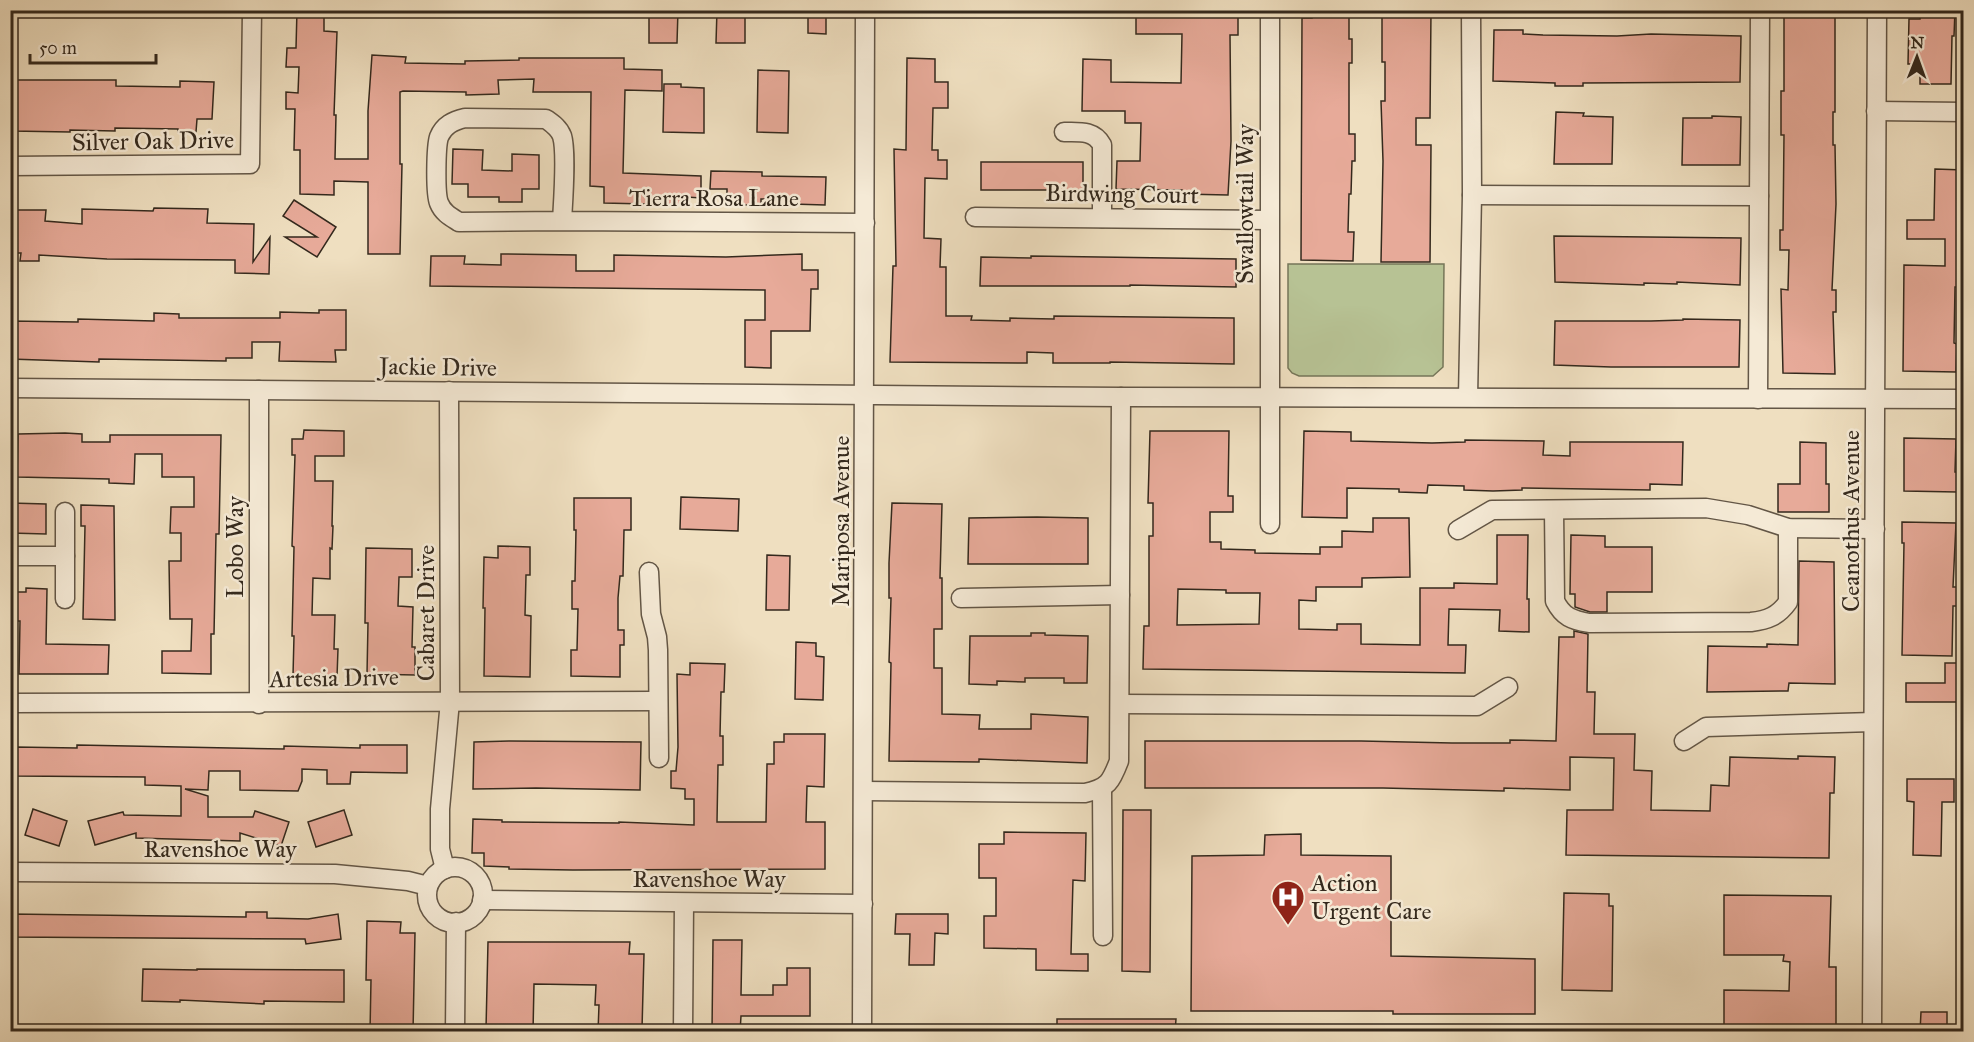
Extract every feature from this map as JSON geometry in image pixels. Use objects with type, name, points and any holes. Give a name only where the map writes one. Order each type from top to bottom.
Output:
[{"type":"street","name":"Silver Oak Drive","points":[[10,166],[250,164],[252,10]]},
{"type":"street","name":"Mariposa Avenue","points":[[862,1032],[865,10]]},
{"type":"street","name":"Swallowtail Way","points":[[1270,10],[1270,524]]},
{"type":"street","points":[[1468,397],[1472,195],[1471,10]]},
{"type":"street","points":[[1758,399],[1760,10]]},
{"type":"street","name":"Ceanothus Avenue","points":[[1872,1032],[1877,10]]},
{"type":"street","points":[[1876,111],[1964,112]]},
{"type":"street","name":"Tierra Rosa Lane","points":[[562,221],[564,149],[562,137],[556,126],[546,119],[465,118],[452,121],[445,128],[439,138],[436,191],[439,204],[447,216],[459,222],[866,223]]},
{"type":"street","points":[[1064,132],[1087,132],[1098,138],[1102,145],[1102,218]]},
{"type":"street","points":[[1472,195],[1759,196]]},
{"type":"street","name":"Birdwing Court","points":[[975,217],[1269,220]]},
{"type":"street","name":"Jackie Drive","points":[[10,388],[1121,398],[1964,399]]},
{"type":"street","name":"Lobo Way","points":[[259,390],[259,704]]},
{"type":"street","name":"Cabaret Drive","points":[[445,869],[440,849],[440,809],[450,700],[448,391]]},
{"type":"street","points":[[864,791],[1085,793],[1102,789],[1113,777],[1119,761],[1121,398]]},
{"type":"street","points":[[1458,530],[1492,510],[1706,508],[1748,515],[1788,528],[1875,529]]},
{"type":"street","points":[[1554,510],[1555,601],[1560,611],[1569,618],[1589,623],[1751,622],[1775,616],[1788,602],[1788,528]]},
{"type":"street","points":[[65,512],[65,598]]},
{"type":"street","points":[[10,556],[65,556]]},
{"type":"street","points":[[649,572],[651,614],[658,650],[659,758]]},
{"type":"street","points":[[961,598],[1120,596]]},
{"type":"street","points":[[1120,704],[1477,706],[1508,687]]},
{"type":"street","name":"Artesia Drive","points":[[10,703],[657,701]]},
{"type":"street","points":[[1684,741],[1706,727],[1873,722]]},
{"type":"street","points":[[1102,789],[1103,936]]},
{"type":"street","points":[[461,868],[476,876],[481,886],[482,900],[473,915],[465,920],[446,921],[430,908],[427,897],[428,886],[432,878],[445,869],[461,868]]},
{"type":"street","name":"Ravenshoe Way","points":[[10,872],[335,874],[408,881],[428,886]]},
{"type":"street","name":"Ravenshoe Way","points":[[482,900],[863,904]]},
{"type":"street","points":[[683,1032],[684,903]]},
{"type":"street","points":[[455,1032],[456,922]]},
{"type":"green space","points":[[1288,264],[1444,264],[1443,367],[1433,376],[1299,376],[1292,373],[1288,368]]},
{"type":"building","points":[[297,10],[324,10],[324,31],[337,32],[335,159],[368,159],[368,111],[372,55],[406,57],[405,63],[465,64],[465,61],[519,60],[519,58],[624,58],[624,69],[662,70],[662,91],[625,90],[623,173],[701,176],[701,198],[687,197],[687,205],[604,203],[604,187],[590,186],[591,92],[533,92],[534,79],[498,80],[499,94],[466,95],[466,92],[403,91],[400,92],[400,164],[402,164],[400,254],[368,254],[368,182],[334,181],[334,195],[300,194],[300,150],[294,150],[295,109],[286,109],[286,92],[298,93],[299,67],[286,67],[287,48],[296,48]]},
{"type":"building","points":[[649,10],[678,10],[677,43],[649,43]]},
{"type":"building","points":[[717,10],[745,10],[745,43],[716,43]]},
{"type":"building","points":[[1136,10],[1238,10],[1238,35],[1230,35],[1231,141],[1228,195],[1182,194],[1182,190],[1116,189],[1117,161],[1140,161],[1141,123],[1125,123],[1125,111],[1082,111],[1083,59],[1111,60],[1111,82],[1181,83],[1182,34],[1136,34]]},
{"type":"building","points":[[1312,10],[1349,10],[1352,63],[1349,63],[1349,134],[1355,134],[1355,161],[1352,161],[1348,232],[1354,232],[1353,261],[1301,260],[1302,18],[1312,18]]},
{"type":"building","points":[[1784,10],[1835,10],[1833,145],[1835,145],[1836,204],[1832,290],[1836,290],[1836,312],[1833,312],[1835,374],[1783,373],[1781,289],[1788,290],[1789,250],[1780,250],[1780,230],[1783,230],[1784,135],[1781,135],[1781,91],[1784,91]]},
{"type":"building","points":[[1920,10],[1955,10],[1951,84],[1920,84],[1920,64],[1908,64],[1909,19],[1920,19]]},
{"type":"building","points":[[1382,11],[1431,11],[1430,118],[1416,118],[1416,145],[1431,145],[1430,262],[1381,262],[1383,161],[1381,101],[1385,101]]},
{"type":"building","points":[[808,17],[826,17],[826,34],[808,33]]},
{"type":"building","points":[[1494,30],[1523,30],[1523,34],[1543,35],[1741,36],[1740,82],[1583,83],[1583,86],[1555,86],[1555,83],[1493,81]]},
{"type":"building","points":[[907,58],[935,59],[935,82],[948,82],[948,108],[933,108],[932,150],[938,150],[938,160],[947,160],[947,179],[925,178],[924,238],[941,239],[940,267],[946,267],[946,316],[972,316],[971,320],[1010,321],[1010,318],[1054,319],[1054,316],[1234,318],[1234,364],[1053,363],[1053,353],[1027,352],[1027,363],[890,362],[893,266],[896,266],[894,149],[906,150]]},
{"type":"building","points":[[758,70],[789,71],[788,133],[757,132]]},
{"type":"building","points":[[13,80],[116,80],[116,86],[180,87],[180,81],[214,82],[212,119],[197,119],[196,132],[178,132],[178,129],[115,128],[115,131],[11,131],[10,89],[13,90]]},
{"type":"building","points":[[664,84],[704,88],[704,133],[663,132]]},
{"type":"building","points":[[1556,112],[1613,117],[1612,164],[1554,164]]},
{"type":"building","points":[[1712,116],[1741,117],[1740,165],[1682,165],[1683,118],[1712,118]]},
{"type":"building","points":[[453,149],[483,150],[482,170],[512,171],[512,154],[539,155],[539,189],[522,189],[522,202],[499,202],[499,197],[468,197],[468,184],[452,184]]},
{"type":"building","points":[[981,162],[1083,162],[1083,190],[981,190]]},
{"type":"building","points":[[1935,169],[1964,170],[1964,260],[1959,260],[1958,287],[1955,287],[1956,372],[1903,371],[1904,265],[1945,266],[1945,239],[1907,239],[1907,220],[1934,220]]},
{"type":"building","points":[[711,171],[762,172],[762,176],[826,177],[825,205],[792,204],[792,199],[761,199],[761,205],[727,205],[727,189],[710,189]]},
{"type":"building","points":[[294,200],[336,227],[317,257],[285,237],[317,237],[283,216]]},
{"type":"building","points":[[154,208],[208,209],[207,223],[254,224],[253,262],[270,237],[269,274],[235,273],[235,260],[107,259],[39,255],[39,261],[20,261],[21,253],[10,253],[10,210],[46,210],[45,221],[82,224],[82,209],[153,211]]},
{"type":"building","points":[[1554,236],[1741,238],[1740,285],[1677,282],[1677,284],[1644,283],[1644,285],[1555,282]]},
{"type":"building","points":[[501,254],[576,255],[576,271],[614,271],[614,255],[726,257],[802,254],[802,270],[818,270],[818,289],[811,289],[810,331],[771,331],[771,368],[745,367],[745,320],[765,320],[765,290],[430,286],[431,256],[465,256],[464,264],[501,265]]},
{"type":"building","points":[[1031,256],[1236,259],[1236,287],[980,286],[981,257],[1031,258]]},
{"type":"building","points":[[319,310],[346,310],[346,350],[335,350],[336,362],[279,361],[280,342],[252,342],[252,358],[226,358],[226,361],[99,359],[99,362],[10,359],[10,321],[78,322],[78,319],[154,321],[154,313],[179,314],[179,318],[280,318],[280,312],[319,313]]},
{"type":"building","points":[[1740,320],[1739,367],[1554,365],[1555,321]]},
{"type":"building","points":[[304,430],[344,431],[344,456],[315,456],[315,481],[333,481],[333,526],[330,579],[313,578],[312,615],[335,615],[334,649],[338,649],[337,677],[293,676],[294,547],[292,546],[295,455],[292,455],[292,439],[303,439]]},
{"type":"building","points":[[1150,431],[1229,431],[1228,496],[1233,496],[1233,512],[1210,512],[1210,542],[1221,542],[1221,549],[1255,550],[1255,553],[1320,554],[1320,547],[1342,547],[1342,531],[1373,532],[1373,518],[1409,518],[1410,577],[1362,578],[1362,587],[1316,587],[1316,601],[1299,600],[1299,629],[1337,630],[1337,624],[1361,624],[1361,644],[1420,645],[1420,588],[1454,588],[1454,583],[1497,584],[1497,535],[1528,535],[1529,632],[1499,631],[1500,610],[1449,609],[1448,645],[1466,645],[1465,673],[1143,669],[1144,626],[1149,626],[1149,536],[1153,536],[1153,503],[1148,503]],"holes":[[[1178,589],[1226,590],[1226,593],[1260,593],[1259,624],[1177,625]]]},
{"type":"building","points":[[1304,431],[1351,432],[1351,441],[1432,443],[1465,442],[1465,440],[1544,441],[1543,455],[1570,456],[1570,442],[1683,442],[1682,485],[1650,484],[1650,490],[1522,488],[1522,490],[1493,491],[1464,490],[1464,486],[1428,485],[1427,493],[1399,492],[1399,489],[1347,488],[1347,518],[1302,517]]},
{"type":"building","points":[[18,434],[82,434],[82,442],[110,442],[110,435],[221,435],[219,534],[216,534],[211,674],[162,673],[162,651],[191,651],[192,619],[170,619],[169,561],[181,561],[181,533],[170,533],[171,507],[194,507],[194,477],[162,477],[162,454],[135,454],[134,484],[109,483],[109,479],[17,477]]},
{"type":"building","points":[[1904,438],[1956,439],[1957,492],[1904,491]]},
{"type":"building","points":[[1800,442],[1826,443],[1829,512],[1778,512],[1778,484],[1800,484]]},
{"type":"building","points":[[681,497],[739,499],[738,531],[680,529]]},
{"type":"building","points":[[574,498],[631,498],[631,530],[624,530],[623,576],[620,576],[618,598],[618,630],[624,630],[624,645],[620,645],[620,677],[571,676],[571,650],[577,650],[578,609],[572,609],[576,530],[574,530]]},
{"type":"building","points":[[10,503],[46,504],[46,534],[10,533]]},
{"type":"building","points":[[892,503],[942,504],[940,578],[942,578],[942,629],[934,629],[934,668],[942,668],[942,714],[980,715],[979,729],[1031,729],[1031,714],[1088,717],[1087,763],[979,759],[979,762],[889,761],[891,598],[889,598],[889,563]]},
{"type":"building","points":[[81,505],[114,506],[115,620],[83,619],[85,526],[81,526]]},
{"type":"building","points":[[969,518],[1088,518],[1088,564],[968,564]]},
{"type":"building","points":[[1902,522],[1956,523],[1953,587],[1957,587],[1957,606],[1953,606],[1952,656],[1902,655],[1904,543],[1902,543]]},
{"type":"building","points":[[1571,535],[1605,536],[1605,547],[1652,547],[1652,592],[1607,592],[1607,612],[1590,612],[1575,607],[1575,594],[1570,594]]},
{"type":"building","points":[[498,546],[530,547],[530,575],[526,575],[525,615],[531,616],[530,677],[484,676],[484,557],[498,558]]},
{"type":"building","points":[[366,548],[412,549],[412,577],[399,577],[398,606],[413,607],[412,647],[415,647],[415,675],[367,674]]},
{"type":"building","points":[[767,555],[790,556],[789,610],[766,610]]},
{"type":"building","points":[[1799,561],[1834,562],[1835,684],[1789,683],[1788,691],[1707,692],[1708,646],[1798,645]]},
{"type":"building","points":[[26,588],[47,589],[46,644],[109,645],[108,674],[19,674],[20,621],[10,621],[10,592],[26,592]]},
{"type":"building","points":[[1574,631],[1588,634],[1587,692],[1595,692],[1594,734],[1635,734],[1634,770],[1652,771],[1651,810],[1710,811],[1711,785],[1729,786],[1730,757],[1798,759],[1798,756],[1835,757],[1834,793],[1830,793],[1829,858],[1566,855],[1567,810],[1613,810],[1614,758],[1570,757],[1570,790],[1145,788],[1145,741],[1510,743],[1510,740],[1556,741],[1559,637],[1574,637]]},
{"type":"building","points":[[1031,633],[1088,636],[1087,683],[1064,683],[1064,678],[1025,678],[1025,682],[997,681],[997,685],[969,684],[970,636],[1031,636]]},
{"type":"building","points":[[796,642],[816,643],[816,656],[824,657],[823,700],[795,699]]},
{"type":"building","points":[[690,663],[725,664],[724,692],[721,692],[720,736],[723,736],[723,765],[718,765],[717,822],[766,822],[767,764],[774,764],[774,742],[784,742],[784,734],[825,734],[824,787],[807,786],[806,822],[825,822],[825,869],[573,870],[509,869],[509,867],[484,866],[484,853],[472,853],[473,819],[502,820],[502,822],[619,822],[694,825],[694,799],[685,799],[685,789],[671,788],[671,771],[676,771],[678,747],[677,674],[690,675]]},
{"type":"building","points":[[1945,663],[1964,663],[1964,702],[1906,702],[1906,683],[1945,683]]},
{"type":"building","points":[[474,742],[641,742],[640,790],[473,789]]},
{"type":"building","points":[[77,745],[284,749],[284,746],[360,748],[360,745],[407,745],[407,773],[351,772],[350,784],[327,784],[327,770],[302,769],[302,781],[298,791],[240,790],[240,771],[209,771],[208,790],[185,789],[208,796],[208,817],[253,817],[255,811],[289,822],[281,846],[240,833],[240,841],[136,838],[136,833],[95,845],[88,821],[123,812],[124,815],[181,816],[181,786],[145,785],[145,777],[15,776],[16,747],[77,748]]},
{"type":"building","points":[[1907,779],[1954,779],[1954,802],[1942,802],[1941,856],[1913,855],[1914,802],[1907,801]]},
{"type":"building","points":[[33,809],[67,821],[59,846],[25,835]]},
{"type":"building","points":[[344,810],[352,835],[316,847],[308,822]]},
{"type":"building","points":[[1123,810],[1151,810],[1150,972],[1122,971]]},
{"type":"building","points":[[1004,832],[1086,833],[1085,881],[1073,880],[1071,954],[1088,954],[1088,971],[1036,970],[1036,949],[984,948],[984,916],[996,916],[996,878],[979,878],[979,844],[1004,844]]},
{"type":"building","points":[[1301,834],[1301,855],[1391,856],[1391,956],[1535,959],[1535,1014],[1191,1011],[1192,856],[1264,855],[1265,835]]},
{"type":"building","points":[[1564,893],[1609,894],[1609,906],[1613,906],[1612,991],[1562,990]]},
{"type":"building","points":[[1724,895],[1831,896],[1829,967],[1836,967],[1836,1032],[1724,1032],[1724,990],[1789,991],[1790,962],[1783,961],[1784,955],[1724,955]]},
{"type":"building","points":[[246,912],[267,912],[267,918],[308,919],[338,914],[341,939],[306,944],[305,939],[10,937],[10,914],[246,917]]},
{"type":"building","points":[[896,914],[948,914],[948,934],[935,933],[934,965],[909,965],[910,934],[895,934]]},
{"type":"building","points":[[367,921],[401,922],[400,933],[415,933],[413,1032],[370,1032],[371,980],[366,980]]},
{"type":"building","points":[[713,940],[742,940],[741,995],[773,995],[773,985],[787,985],[787,968],[810,968],[810,1016],[741,1016],[740,1032],[712,1032]]},
{"type":"building","points":[[488,942],[630,942],[629,954],[644,954],[642,1029],[631,1029],[631,1032],[598,1032],[599,1005],[595,1005],[596,985],[534,984],[533,1032],[499,1032],[499,1029],[486,1029]]},
{"type":"building","points":[[143,969],[344,970],[344,1002],[264,1001],[264,1004],[180,1000],[180,1002],[142,1001]]},
{"type":"building","points":[[1921,1012],[1947,1012],[1947,1032],[1920,1032]]},
{"type":"building","points":[[1057,1019],[1176,1019],[1175,1032],[1057,1032]]},
{"type":"place","name":"Action Urgent Care","points":[[1288,926]]}]
